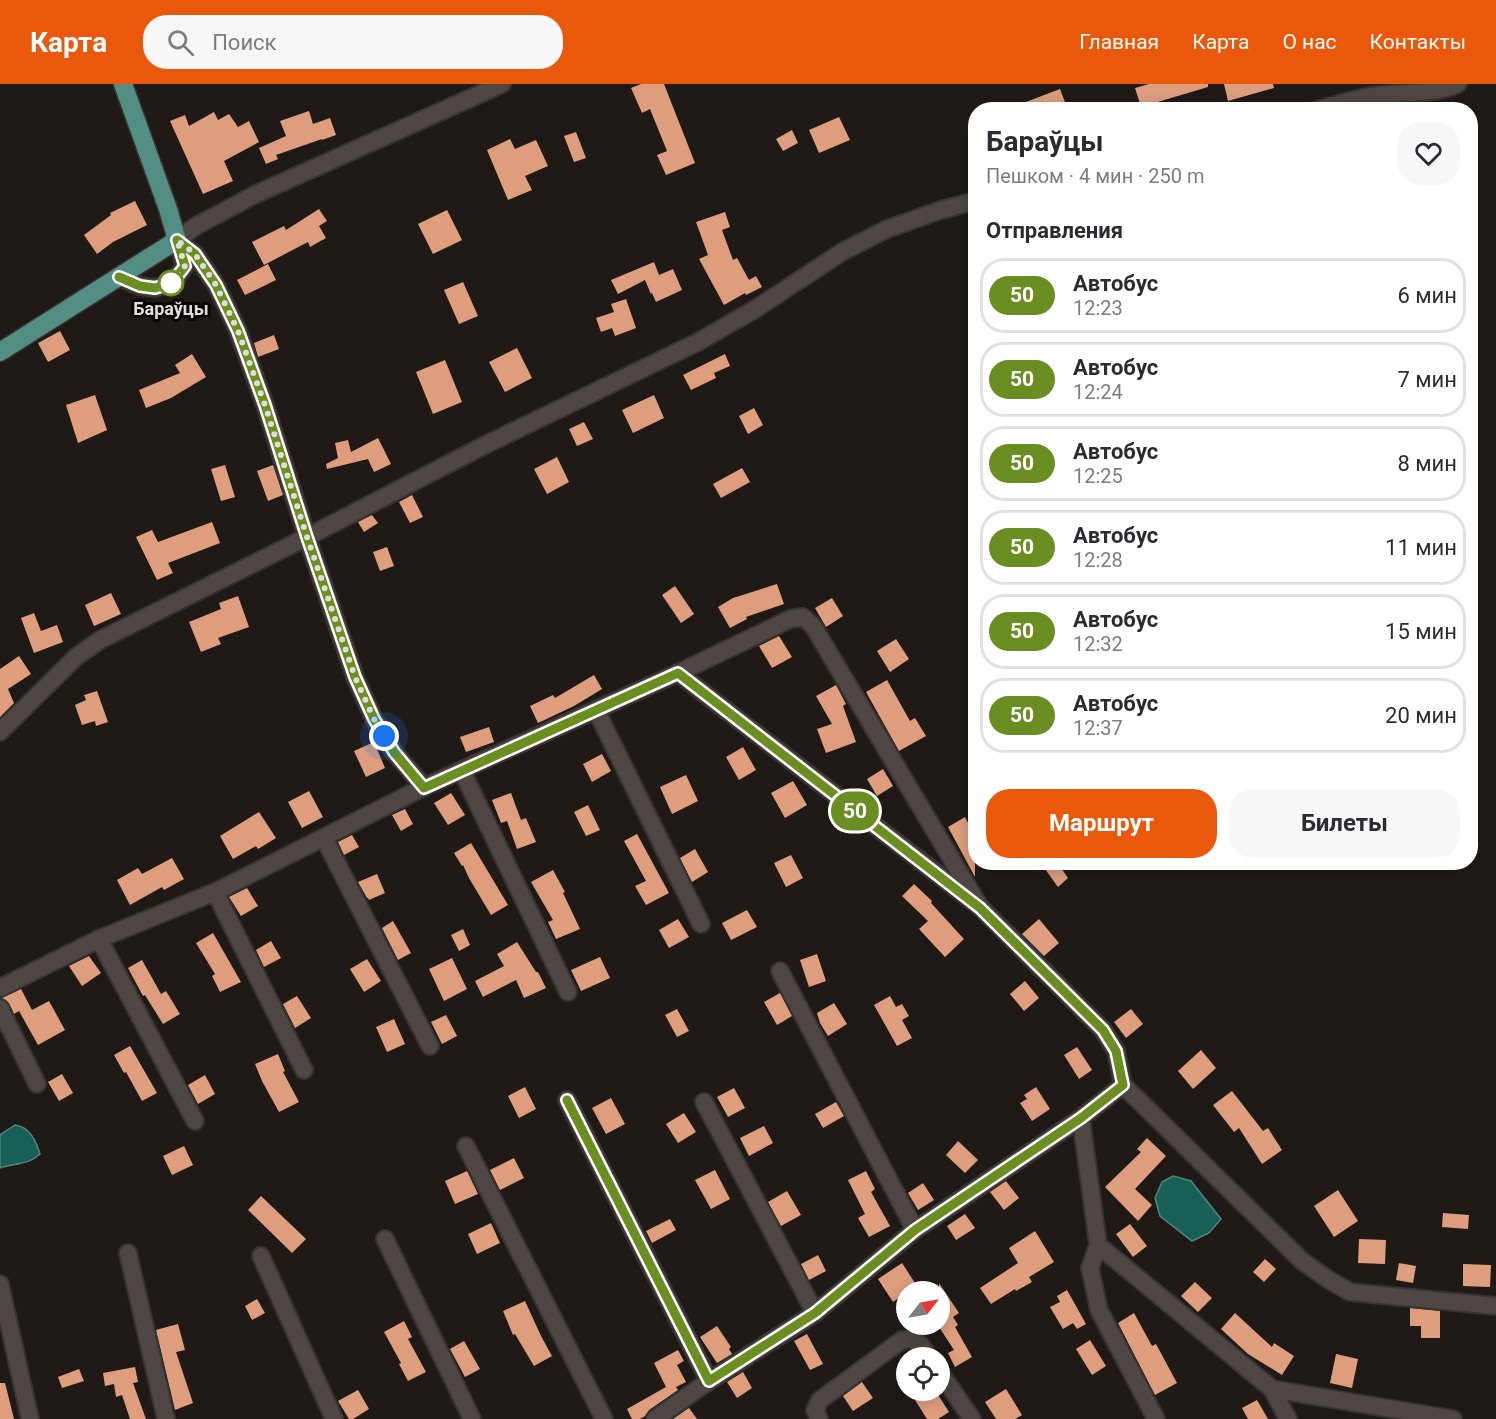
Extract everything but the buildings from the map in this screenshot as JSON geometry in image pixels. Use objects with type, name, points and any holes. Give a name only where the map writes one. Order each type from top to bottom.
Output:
[{"type":"main road","points":[[0,352],[177,240],[168,208],[123,84]]},
{"type":"street","points":[[177,240],[196,226],[256,194],[502,84]]},
{"type":"street","points":[[1349,102],[1398,93],[1434,92],[1458,84]]},
{"type":"street","points":[[0,732],[76,657],[100,640],[485,445],[698,342],[757,308],[842,252],[887,229],[968,203]]},
{"type":"street","points":[[119,277],[140,286],[155,288],[172,283],[185,266],[177,240]]},
{"type":"street","points":[[177,240],[195,254],[216,285],[238,331],[265,405],[355,677],[374,719],[394,752],[424,788]]},
{"type":"street","points":[[0,988],[99,939],[215,892],[424,788],[678,673],[790,619],[803,617],[813,626],[980,908]]},
{"type":"street","points":[[678,673],[980,908],[1103,1030],[1116,1051],[1123,1085],[1302,1261],[1350,1292],[1496,1306]]},
{"type":"street","points":[[596,710],[701,924]]},
{"type":"street","points":[[462,771],[568,992]]},
{"type":"street","points":[[324,838],[430,1046]]},
{"type":"street","points":[[215,892],[303,1070]]},
{"type":"street","points":[[99,939],[195,1120]]},
{"type":"street","points":[[780,971],[915,1230]]},
{"type":"street","points":[[0,1008],[37,1084]]},
{"type":"street","points":[[655,1419],[709,1381],[815,1313],[915,1230],[1081,1118],[1123,1085]]},
{"type":"street","points":[[567,1100],[709,1381]]},
{"type":"street","points":[[704,1102],[815,1313]]},
{"type":"street","points":[[1081,1118],[1098,1245],[1090,1268],[1099,1310],[1156,1419]]},
{"type":"street","points":[[466,1146],[604,1419]]},
{"type":"street","points":[[385,1239],[472,1419]]},
{"type":"street","points":[[1098,1245],[1272,1389],[1288,1419]]},
{"type":"street","points":[[128,1253],[166,1419]]},
{"type":"street","points":[[261,1256],[333,1419]]},
{"type":"street","points":[[0,1284],[30,1419]]},
{"type":"street","points":[[819,1419],[815,1410],[820,1400],[902,1340],[912,1339],[922,1347]]},
{"type":"street","points":[[950,1387],[972,1419]]},
{"type":"street","points":[[1272,1389],[1453,1419]]},
{"type":"water","points":[[15,1125],[28,1132],[40,1154],[26,1162],[0,1168],[0,1135]]},
{"type":"water","points":[[1173,1176],[1191,1181],[1221,1219],[1209,1233],[1192,1241],[1160,1216],[1155,1198],[1162,1182]]},
{"type":"bus line","name":"50","points":[[119,277],[140,286],[155,288],[172,283],[185,266],[177,240],[195,254],[216,285],[238,331],[265,405],[355,677],[374,719],[394,752],[424,788],[678,673],[980,908],[1103,1030],[1116,1051],[1123,1085],[1081,1118],[915,1230],[815,1313],[709,1381],[567,1100]]},
{"type":"place","name":"Бараўцы","points":[[171,283]]},
{"type":"route","points":[[171,283],[185,266],[177,240],[195,254],[216,285],[238,331],[265,405],[355,677],[384,736]]}]
